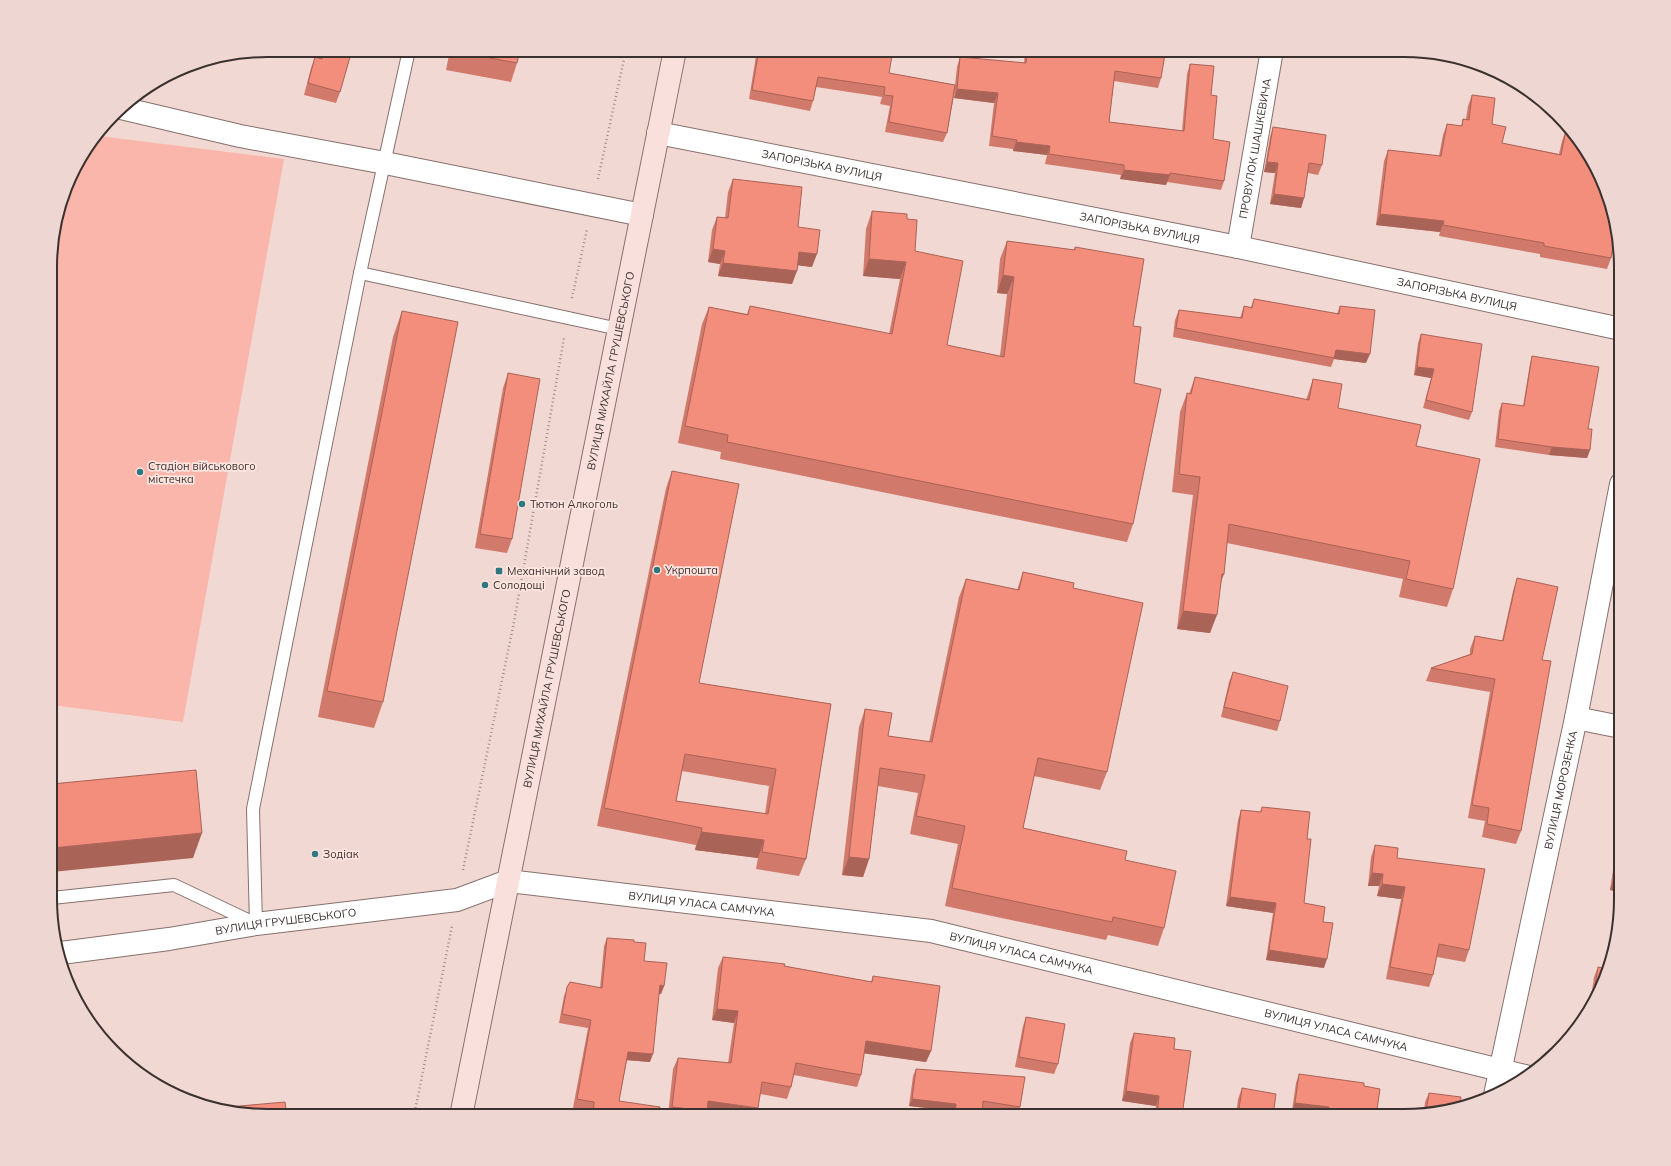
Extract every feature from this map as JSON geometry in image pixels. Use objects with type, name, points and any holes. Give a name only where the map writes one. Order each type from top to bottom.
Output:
[{"type":"main road","name":"ВУЛИЦЯ МИХАЙЛА ГРУШЕВСЬКОГО","points":[[462,1109],[674,57]]},
{"type":"street","name":"ПРОВУЛОК ШАШКЕВИЧА","points":[[1238,247],[1271,57]]},
{"type":"street","points":[[128,110],[240,136],[385,163],[642,215]]},
{"type":"street","name":"ЗАПОРІЗЬКА ВУЛИЦЯ","points":[[658,133],[1238,247],[1614,329]]},
{"type":"street","name":"ВУЛИЦЯ МОРОЗЕНКА","points":[[1497,1087],[1576,718],[1614,516]]},
{"type":"street","points":[[1576,718],[1614,726]]},
{"type":"street","name":"ВУЛИЦЯ ГРУШЕВСЬКОГО","points":[[64,953],[169,939],[256,924],[457,900],[508,881]]},
{"type":"street","name":"ВУЛИЦЯ УЛАСА САМЧУКА","points":[[508,881],[931,931],[1519,1075]]},
{"type":"lane","points":[[57,897],[174,885],[256,924],[253,810],[360,273],[408,57]]},
{"type":"lane","points":[[360,273],[619,329]]},
{"type":"path","points":[[514,622],[567,318]]},
{"type":"shaded area","name":"Стадіон військового містечка","points":[[102,136],[284,159],[183,722],[57,706],[57,254],[64,213],[73,187],[85,162]]},
{"type":"building","points":[[315,57],[322,59],[322,57],[350,57],[340,92],[308,83]]},
{"type":"building","points":[[485,57],[518,57],[517,63]]},
{"type":"building","points":[[758,57],[892,57],[889,73],[955,85],[947,133],[889,122],[893,96],[884,95],[885,87],[818,77],[813,101],[752,90]]},
{"type":"building","points":[[960,57],[1026,63],[1026,57],[1164,57],[1161,78],[1115,71],[1109,122],[1184,131],[1190,64],[1214,66],[1211,95],[1217,96],[1213,139],[1230,142],[1224,181],[1170,173],[1170,175],[1124,170],[1124,165],[1049,154],[1050,146],[1016,142],[1017,140],[992,136],[998,93],[957,89]]},
{"type":"building","points":[[1472,95],[1495,98],[1492,124],[1506,127],[1502,143],[1561,155],[1565,133],[1586,162],[1603,200],[1610,226],[1613,246],[1611,258],[1544,246],[1544,243],[1443,225],[1444,221],[1380,214],[1388,150],[1441,156],[1447,124],[1462,126],[1463,119],[1469,120]]},
{"type":"building","points":[[1273,127],[1326,135],[1322,165],[1309,163],[1304,198],[1274,194],[1278,163],[1267,162]]},
{"type":"building","points":[[733,179],[802,187],[798,227],[820,230],[817,254],[799,252],[797,271],[723,263],[725,251],[713,249],[717,217],[728,218]]},
{"type":"building","points":[[872,211],[907,214],[907,219],[917,220],[915,251],[963,261],[947,345],[1004,357],[1014,277],[1003,275],[1007,241],[1075,250],[1075,247],[1144,259],[1133,326],[1141,327],[1134,383],[1161,389],[1133,524],[727,442],[728,435],[685,426],[709,307],[748,315],[750,306],[892,334],[906,262],[869,259]]},
{"type":"building","points":[[1254,299],[1339,314],[1340,306],[1375,310],[1370,354],[1336,350],[1334,358],[1176,328],[1179,310],[1242,318],[1244,306],[1252,308]]},
{"type":"building","points":[[402,311],[458,322],[383,702],[327,691]]},
{"type":"building","points":[[1421,334],[1482,344],[1472,412],[1426,400],[1434,369],[1417,367]]},
{"type":"building","points":[[1532,356],[1599,367],[1588,429],[1592,429],[1590,450],[1552,447],[1498,439],[1502,403],[1524,406]]},
{"type":"building","points":[[508,373],[540,379],[512,539],[480,534]]},
{"type":"building","points":[[1195,377],[1309,400],[1313,379],[1342,384],[1338,408],[1421,425],[1416,446],[1480,459],[1453,589],[1406,579],[1410,561],[1229,524],[1224,574],[1222,574],[1217,615],[1183,611],[1200,477],[1179,474],[1187,393],[1191,394]]},
{"type":"building","points":[[672,471],[739,484],[699,683],[831,704],[806,859],[762,852],[764,840],[701,832],[702,828],[604,808]],"holes":[[[685,754],[776,769],[768,814],[676,801]]]},
{"type":"building","points":[[1023,572],[1074,583],[1073,588],[1143,603],[1107,772],[1038,758],[1023,828],[1127,851],[1125,860],[1176,871],[1164,928],[1113,917],[1112,922],[952,888],[965,826],[916,816],[925,775],[880,768],[869,859],[849,857],[865,709],[892,713],[888,736],[932,742],[966,579],[1019,590]]},
{"type":"building","points":[[1517,578],[1558,587],[1542,660],[1551,661],[1521,831],[1487,824],[1489,808],[1472,805],[1495,679],[1431,668],[1472,654],[1475,636],[1503,641]]},
{"type":"building","points":[[1233,672],[1288,686],[1280,721],[1224,707]]},
{"type":"building","points":[[196,770],[202,833],[57,848],[57,784]]},
{"type":"building","points":[[1262,807],[1310,812],[1307,839],[1311,839],[1304,903],[1325,907],[1323,922],[1333,923],[1327,959],[1269,950],[1276,903],[1230,897],[1241,810],[1261,812]]},
{"type":"building","points":[[1375,845],[1398,848],[1397,858],[1485,869],[1469,950],[1439,944],[1433,975],[1390,967],[1405,887],[1382,884],[1383,874],[1372,873]]},
{"type":"building","points":[[607,938],[634,940],[634,942],[646,943],[644,961],[667,963],[664,986],[660,985],[653,1054],[628,1052],[619,1101],[660,1107],[660,1109],[594,1109],[594,1102],[577,1099],[591,1020],[562,1014],[567,987],[570,982],[602,988]]},
{"type":"building","points":[[723,957],[785,964],[784,966],[872,982],[873,976],[940,986],[931,1051],[866,1041],[861,1075],[796,1063],[791,1087],[762,1082],[758,1108],[708,1101],[707,1109],[672,1107],[678,1058],[731,1063],[738,1011],[717,1009]]},
{"type":"building","points":[[1598,967],[1602,968],[1598,979],[1595,985]]},
{"type":"building","points":[[1026,1017],[1065,1024],[1058,1064],[1019,1057]]},
{"type":"building","points":[[1134,1033],[1175,1038],[1174,1049],[1191,1051],[1183,1109],[1158,1109],[1159,1096],[1126,1091]]},
{"type":"building","points":[[916,1069],[1025,1077],[1020,1107],[983,1101],[982,1109],[956,1109],[956,1104],[912,1099]]},
{"type":"building","points":[[1299,1074],[1364,1083],[1364,1086],[1380,1089],[1377,1109],[1329,1109],[1329,1107],[1295,1103]]},
{"type":"building","points":[[1242,1088],[1276,1094],[1274,1109],[1239,1109]]},
{"type":"building","points":[[1429,1093],[1461,1097],[1461,1101],[1427,1108]]},
{"type":"building","points":[[285,1102],[286,1109],[254,1109],[236,1106]]},
{"type":"place","name":"Стадіон військового містечка","points":[[140,472]]},
{"type":"place","name":"Тютюн Алкоголь","points":[[522,504]]},
{"type":"place","name":"Укрпошта","points":[[657,570]]},
{"type":"place","name":"Механічний завод","points":[[499,571]]},
{"type":"place","name":"Солодощі","points":[[485,585]]},
{"type":"place","name":"Зодіак","points":[[315,854]]}]
